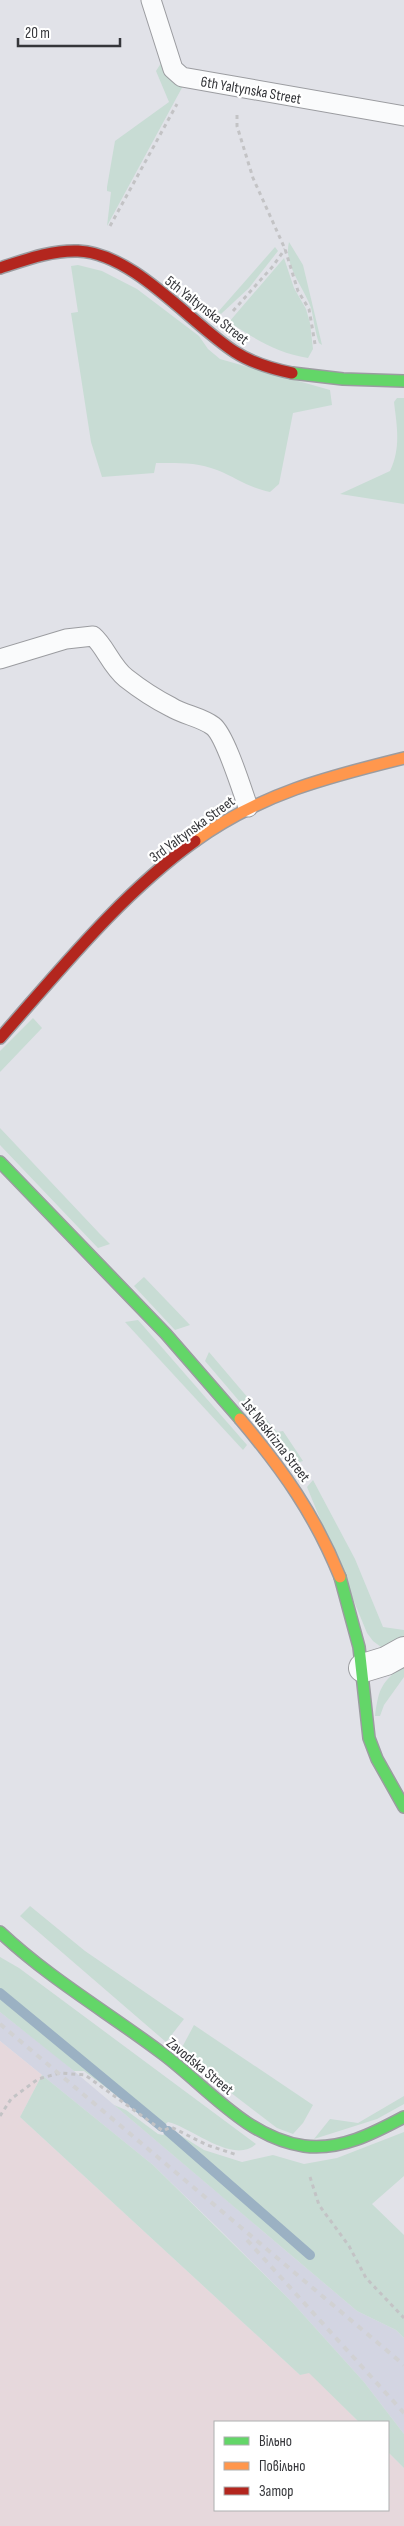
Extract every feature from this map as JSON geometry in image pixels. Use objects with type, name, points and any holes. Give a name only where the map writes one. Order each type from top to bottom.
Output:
[{"type":"street","name":"5th Yaltynska Street","points":[[0,268],[36,256],[77,251],[89,252],[127,270],[171,298],[242,356],[282,369],[317,375],[372,380],[404,380]]},
{"type":"street","name":"3rd Yaltynska Street","points":[[0,1038],[91,937],[156,873],[190,845],[248,807],[330,777],[404,758]]},
{"type":"street","name":"1st Naskrizna Street","points":[[0,1162],[166,1334],[227,1403],[289,1479],[331,1552],[352,1616],[362,1668],[371,1745],[404,1806]]},
{"type":"street","points":[[362,1668],[386,1661],[404,1651]]},
{"type":"street","name":"Zavodska Street","points":[[0,1932],[22,1955],[165,2056],[239,2115],[269,2134],[290,2142],[310,2146],[343,2144],[370,2135],[404,2117]]},
{"type":"lane","name":"6th Yaltynska Street","points":[[151,0],[174,69],[182,77],[404,116]]},
{"type":"lane","points":[[0,659],[66,639],[93,636],[99,641],[107,657],[124,676],[140,688],[172,708],[215,727],[248,807]]},
{"type":"path","points":[[100,257],[109,227],[190,79]]},
{"type":"path","points":[[241,87],[237,126],[252,178],[285,248],[294,282],[309,309],[317,355],[317,375]]},
{"type":"path","points":[[213,334],[273,266],[285,248]]},
{"type":"path","points":[[0,2116],[11,2099],[38,2079],[60,2074],[85,2075],[162,2131],[171,2127],[207,2145],[240,2156]]},
{"type":"path","points":[[310,2146],[310,2182],[319,2205],[349,2246],[366,2278],[404,2318]]},
{"type":"shaded area","points":[[0,2012],[61,2060],[357,2311],[396,2330],[404,2338],[404,2434],[364,2382],[291,2301],[219,2229],[153,2165],[0,2041]]},
{"type":"shaded area","points":[[0,2041],[42,2075],[20,2117],[300,2375],[309,2372],[358,2421],[214,2421],[214,2511],[389,2511],[389,2453],[404,2468],[404,2526],[0,2526]]},
{"type":"green space","points":[[163,60],[184,84],[107,226],[111,192],[107,191],[107,187],[115,141],[169,102],[156,71]]},
{"type":"green space","points":[[289,242],[303,265],[322,345],[319,343],[308,300],[291,267],[288,251]]},
{"type":"green space","points":[[275,247],[278,251],[249,288],[221,314],[218,312]]},
{"type":"green space","points":[[284,258],[294,288],[306,309],[310,323],[313,349],[308,358],[276,349],[257,340],[229,322]]},
{"type":"green space","points":[[78,265],[102,271],[137,289],[199,336],[208,349],[220,359],[330,390],[332,405],[293,413],[279,484],[270,492],[255,488],[209,467],[187,464],[156,463],[154,473],[102,477],[91,442],[71,313],[78,312],[71,266]]},
{"type":"green space","points":[[397,398],[404,398],[404,504],[340,494],[390,471],[397,446],[394,402]]},
{"type":"green space","points":[[33,1018],[42,1028],[0,1072],[0,1051]]},
{"type":"green space","points":[[0,1128],[110,1244],[98,1248],[0,1145]]},
{"type":"green space","points":[[144,1277],[190,1325],[175,1330],[134,1286]]},
{"type":"green space","points":[[138,1320],[247,1445],[243,1450],[125,1322]]},
{"type":"green space","points":[[209,1352],[277,1432],[283,1431],[303,1461],[293,1464],[205,1361]]},
{"type":"green space","points":[[313,1480],[355,1559],[383,1627],[404,1630],[404,1638],[381,1647],[367,1633],[307,1487]]},
{"type":"green space","points":[[404,1664],[404,1677],[384,1705],[380,1716],[375,1716],[382,1687],[390,1676]]},
{"type":"green space","points":[[30,1906],[85,1951],[184,2019],[166,2042],[20,1916]]},
{"type":"green space","points":[[0,1957],[19,1968],[256,2144],[247,2149],[236,2150],[225,2148],[168,2122],[162,2127],[145,2117],[84,2071],[74,2071],[0,2012]]},
{"type":"green space","points":[[194,2025],[313,2105],[303,2123],[293,2134],[277,2128],[179,2053]]},
{"type":"green space","points":[[42,2075],[153,2165],[291,2301],[364,2382],[404,2434],[404,2468],[389,2453],[389,2421],[358,2421],[309,2373],[300,2375],[20,2117]]},
{"type":"green space","points":[[404,2096],[404,2104],[377,2119],[314,2139],[330,2119],[358,2123]]},
{"type":"green space","points":[[114,2105],[126,2110],[158,2134],[163,2135],[168,2131],[177,2133],[204,2150],[242,2162],[273,2155],[304,2164],[337,2158],[404,2132],[404,2176],[372,2204],[404,2235],[404,2338],[396,2330],[357,2311]]},
{"type":"waterway","points":[[0,1993],[162,2127]]},
{"type":"waterway","points":[[168,2131],[310,2255]]},
{"type":"railway","points":[[0,2024],[404,2365]]},
{"type":"railway","points":[[247,2240],[404,2413]]},
{"type":"traffic: fast","points":[[292,373],[343,379],[404,381]]},
{"type":"traffic: fast","points":[[0,1162],[166,1334],[240,1419]]},
{"type":"traffic: fast","points":[[340,1577],[359,1647],[369,1738],[377,1759],[404,1807]]},
{"type":"traffic: fast","points":[[0,1932],[39,1965],[143,2039],[229,2109],[264,2133],[283,2141],[304,2146],[331,2146],[369,2135],[404,2117]]},
{"type":"traffic: slow","points":[[195,841],[219,825],[269,799],[321,780],[404,758]]},
{"type":"traffic: slow","points":[[240,1419],[297,1494],[320,1533],[340,1577]]},
{"type":"traffic: jam","points":[[0,268],[58,252],[78,251],[99,255],[141,276],[235,352],[263,365],[292,373]]},
{"type":"traffic: jam","points":[[0,1038],[116,909],[141,885],[195,841]]}]
